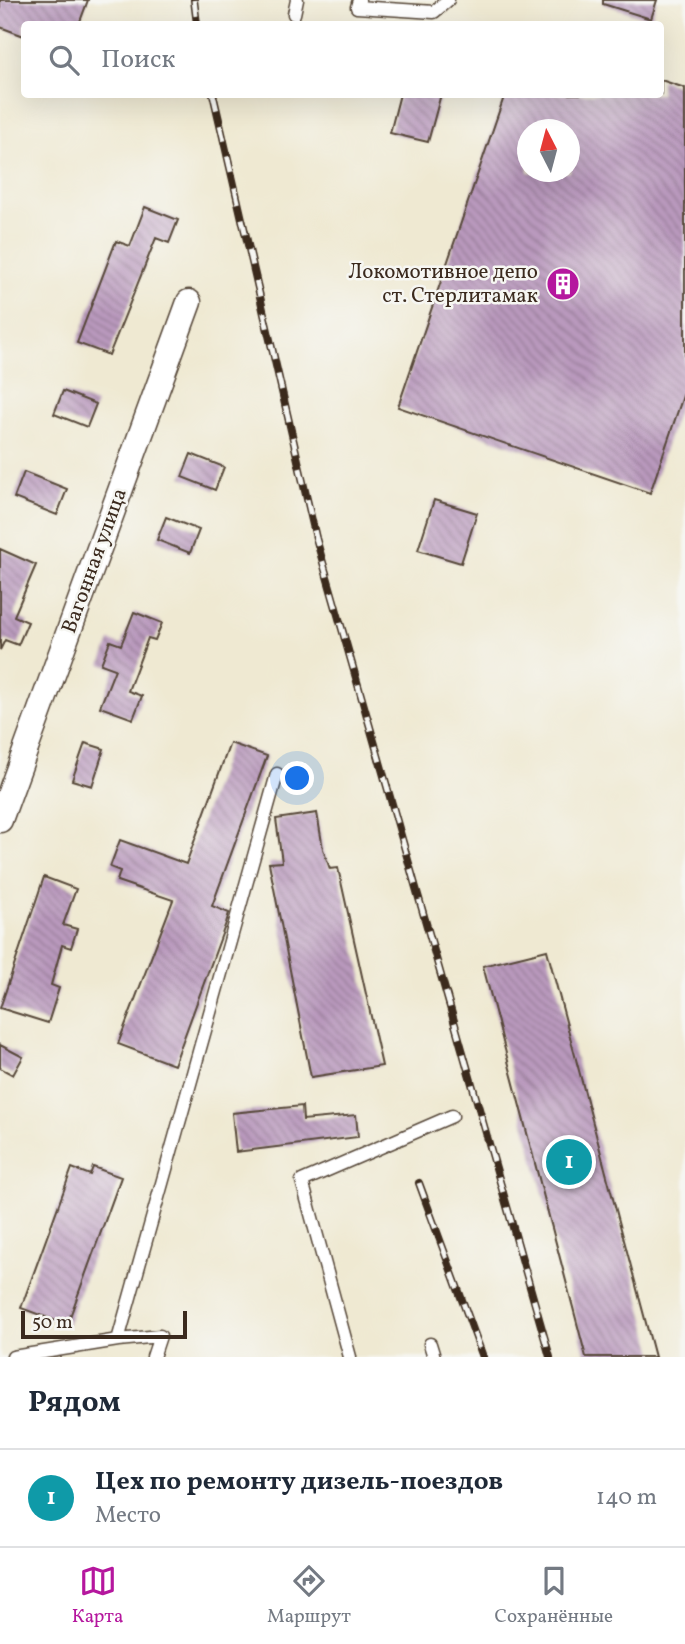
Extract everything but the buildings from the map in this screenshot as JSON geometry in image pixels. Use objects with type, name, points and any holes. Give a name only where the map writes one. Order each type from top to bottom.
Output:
[{"type":"street","name":"Вагонная улица","points":[[0,821],[189,302]]},
{"type":"lane","points":[[294,14],[297,0]]},
{"type":"lane","points":[[359,0],[357,7],[434,12],[447,0]]},
{"type":"lane","points":[[118,1340],[277,774]]},
{"type":"lane","points":[[350,1357],[302,1181],[452,1116]]},
{"type":"lane","points":[[13,1357],[160,1336],[153,1357]]},
{"type":"lane","points":[[430,1344],[434,1357]]},
{"type":"railway","points":[[194,0],[197,21]]},
{"type":"railway","points":[[214,98],[316,538],[550,1357]]},
{"type":"railway","points":[[419,1183],[483,1357]]},
{"type":"place","name":"Локомотивное депо ст. Стерлитамак","points":[[563,284]]},
{"type":"place","name":"Цех по ремонту дизель-поездов","points":[[569,1162]]}]
